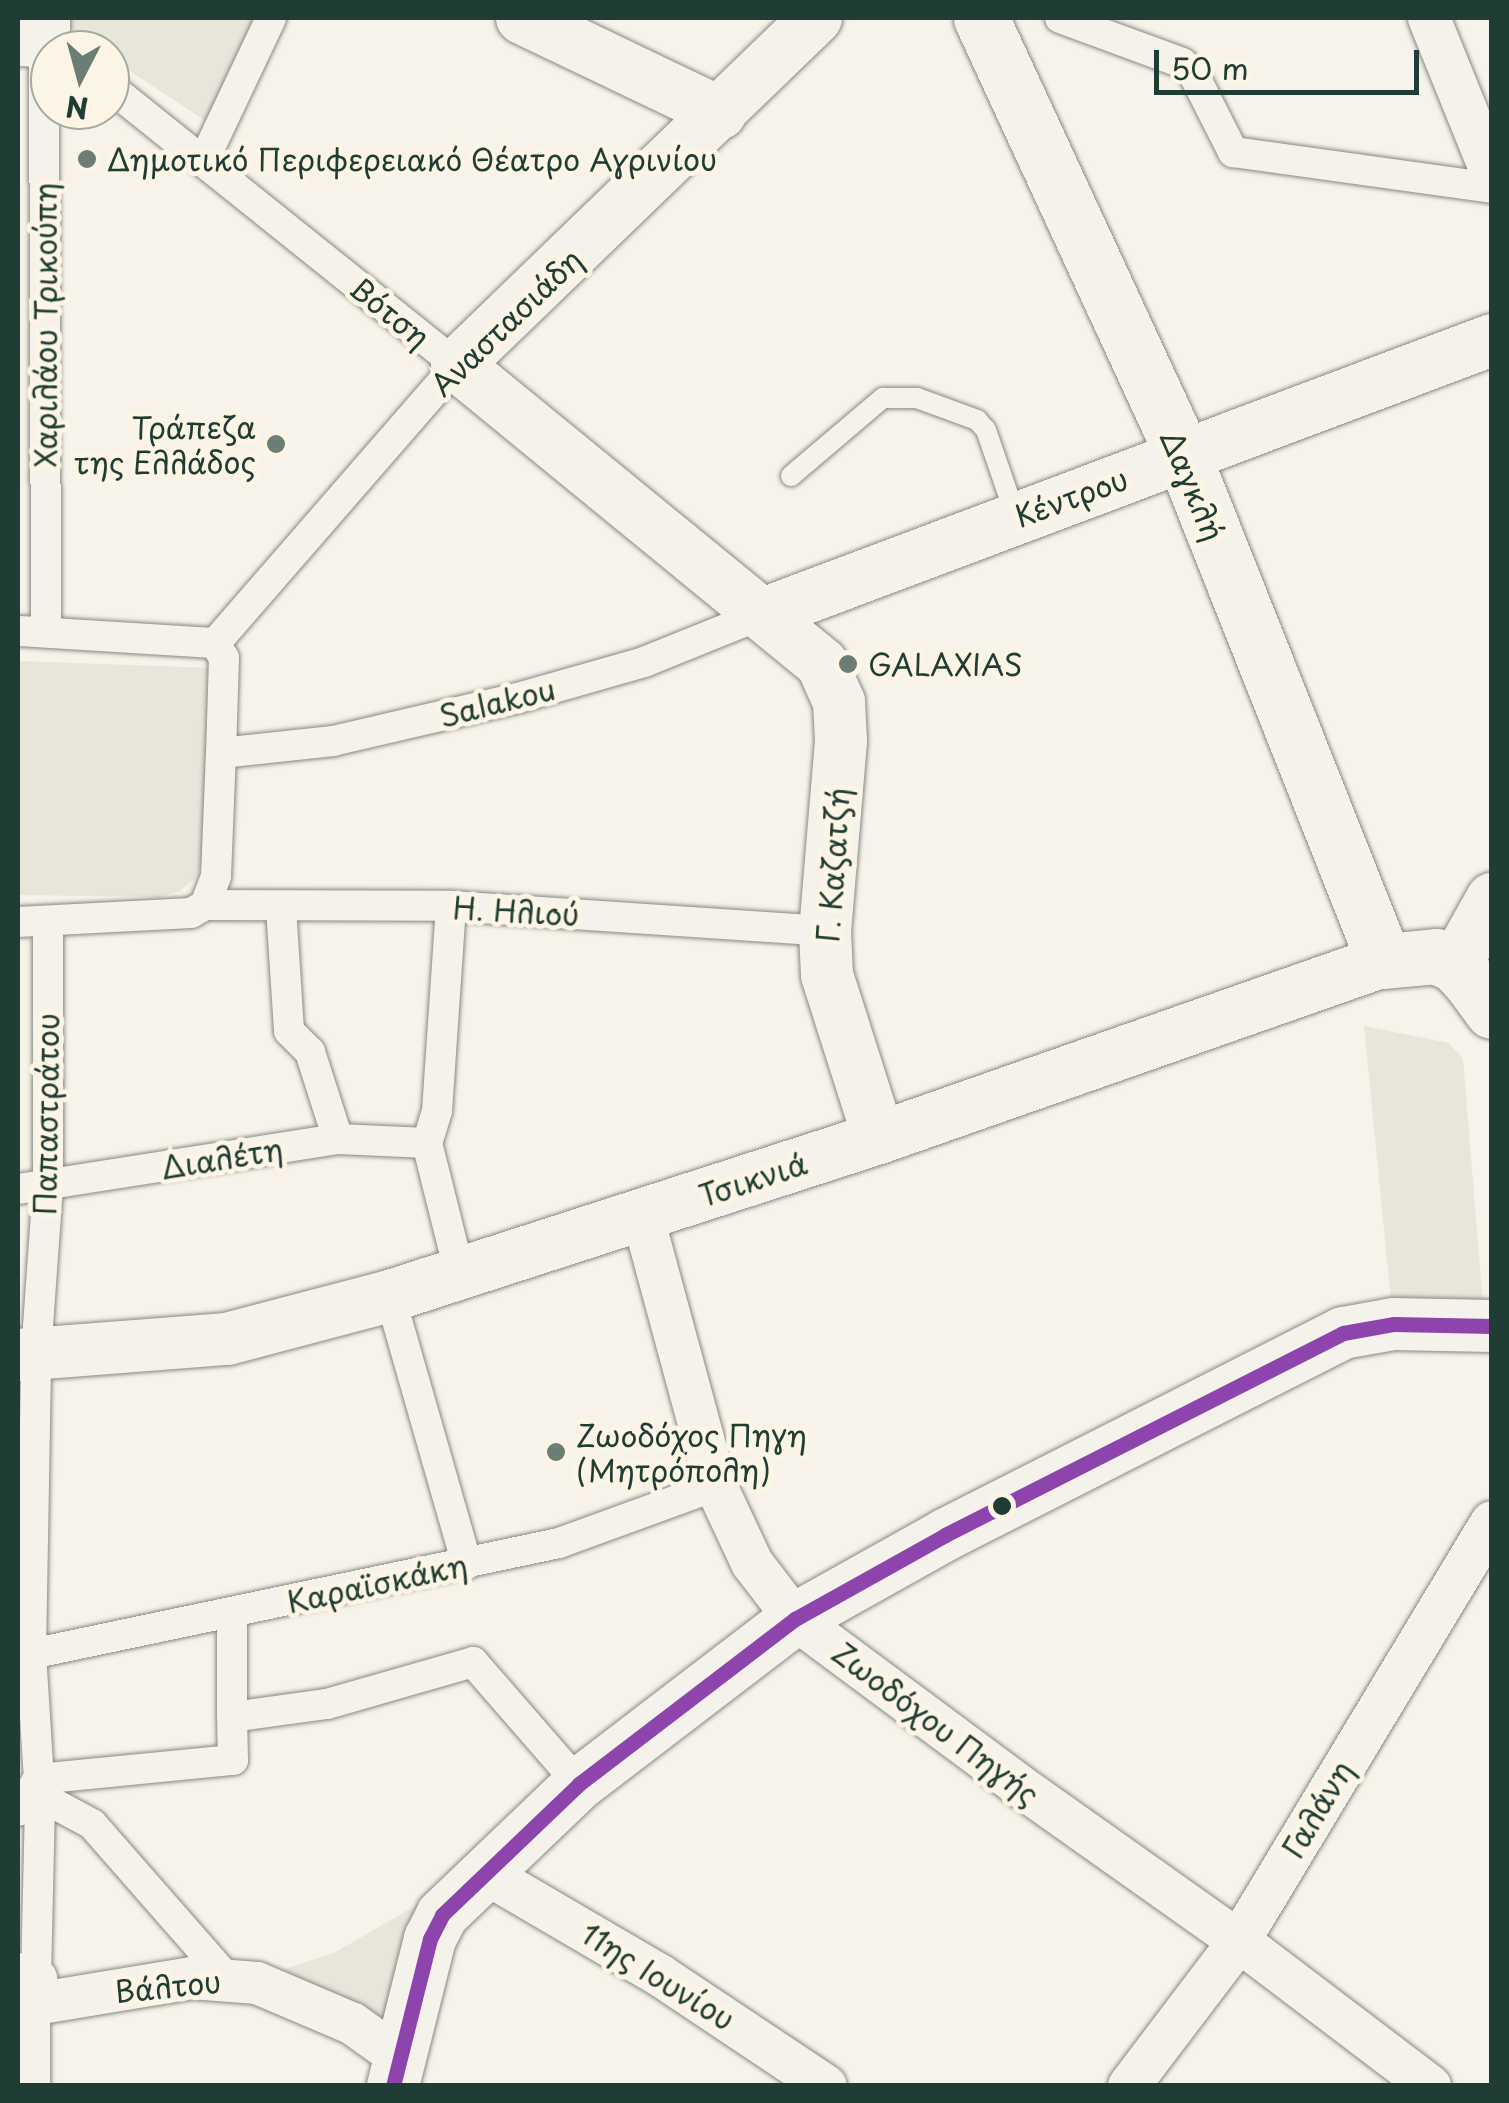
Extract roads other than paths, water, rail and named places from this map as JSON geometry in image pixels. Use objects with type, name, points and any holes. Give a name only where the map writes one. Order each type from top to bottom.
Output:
[{"type":"main road","name":"Δαγκλή","points":[[981,18],[1182,456],[1384,962]]},
{"type":"main road","name":"Τσικνιά","points":[[1384,962],[1436,956],[1455,965]]},
{"type":"main road","points":[[1455,965],[1492,1011]]},
{"type":"street","points":[[203,162],[271,18]]},
{"type":"street","points":[[522,18],[720,113]]},
{"type":"street","name":"Αναστασιάδη","points":[[215,643],[456,366],[816,18]]},
{"type":"street","points":[[1060,18],[1182,62],[1193,73],[1233,152],[1492,188]]},
{"type":"street","points":[[1429,18],[1492,174]]},
{"type":"street","name":"Βότση","points":[[130,103],[763,614]]},
{"type":"street","name":"Χαριλάου Τρικούπη","points":[[32,631],[40,130]]},
{"type":"street","name":"Κέντρου","points":[[763,614],[1492,340]]},
{"type":"street","name":"Salakou","points":[[221,752],[333,741],[518,698],[644,662],[763,614]]},
{"type":"street","name":"Γ. Καζατζή","points":[[763,614],[822,664],[839,702],[840,780],[826,930],[835,1011],[878,1138]]},
{"type":"street","points":[[32,631],[215,643],[224,658],[221,752],[216,876],[205,904]]},
{"type":"street","points":[[1455,965],[1492,899]]},
{"type":"street","name":"Η. Ηλιού","points":[[32,922],[190,912],[205,904],[450,906],[826,930]]},
{"type":"street","points":[[280,906],[289,1031],[310,1052],[338,1139]]},
{"type":"street","points":[[450,906],[437,1111],[427,1143],[459,1270]]},
{"type":"street","name":"Παπαστράτου","points":[[32,922],[33,1188],[27,1355],[30,1986],[35,2086]]},
{"type":"street","name":"Τσικνιά","points":[[27,1355],[227,1339],[390,1296],[459,1270],[878,1138],[1384,962]]},
{"type":"street","name":"Διαλέτη","points":[[33,1188],[338,1139],[427,1143]]},
{"type":"street","name":"Ζωοδόχου Πηγής","points":[[642,1214],[716,1486],[752,1562],[796,1619],[1017,1784],[1239,1941],[1430,2086]]},
{"type":"street","points":[[390,1296],[467,1564]]},
{"type":"street","points":[[398,2072],[430,1940],[442,1914],[579,1784],[796,1619],[945,1535],[1343,1333],[1394,1324],[1492,1326]]},
{"type":"street","name":"Καραϊσκάκη","points":[[31,1654],[559,1544],[716,1486]]},
{"type":"street","name":"Γαλάνη","points":[[1129,2086],[1239,1941],[1492,1522]]},
{"type":"street","points":[[32,1795],[233,1760],[232,1612]]},
{"type":"street","points":[[232,1717],[326,1704],[474,1662],[579,1784]]},
{"type":"street","points":[[32,1795],[92,1824],[226,1978]]},
{"type":"street","name":"11ης Ιουνίου","points":[[485,1873],[661,1976],[826,2086]]},
{"type":"street","name":"Βάλτου","points":[[30,1986],[226,1978],[289,1994],[353,2024],[398,2072]]},
{"type":"lane","points":[[791,476],[883,398],[917,398],[977,420],[986,430],[1016,517]]},
{"type":"place","name":"Δημοτικό Περιφερειακό Θέατρο Αγρινίου","points":[[87,159]]},
{"type":"place","name":"Τράπεζα της Ελλάδος","points":[[276,444]]},
{"type":"place","name":"GALAXIAS","points":[[848,664]]},
{"type":"place","name":"Ζωοδόχος Πηγη (Μητρόπολη)","points":[[556,1452]]}]
